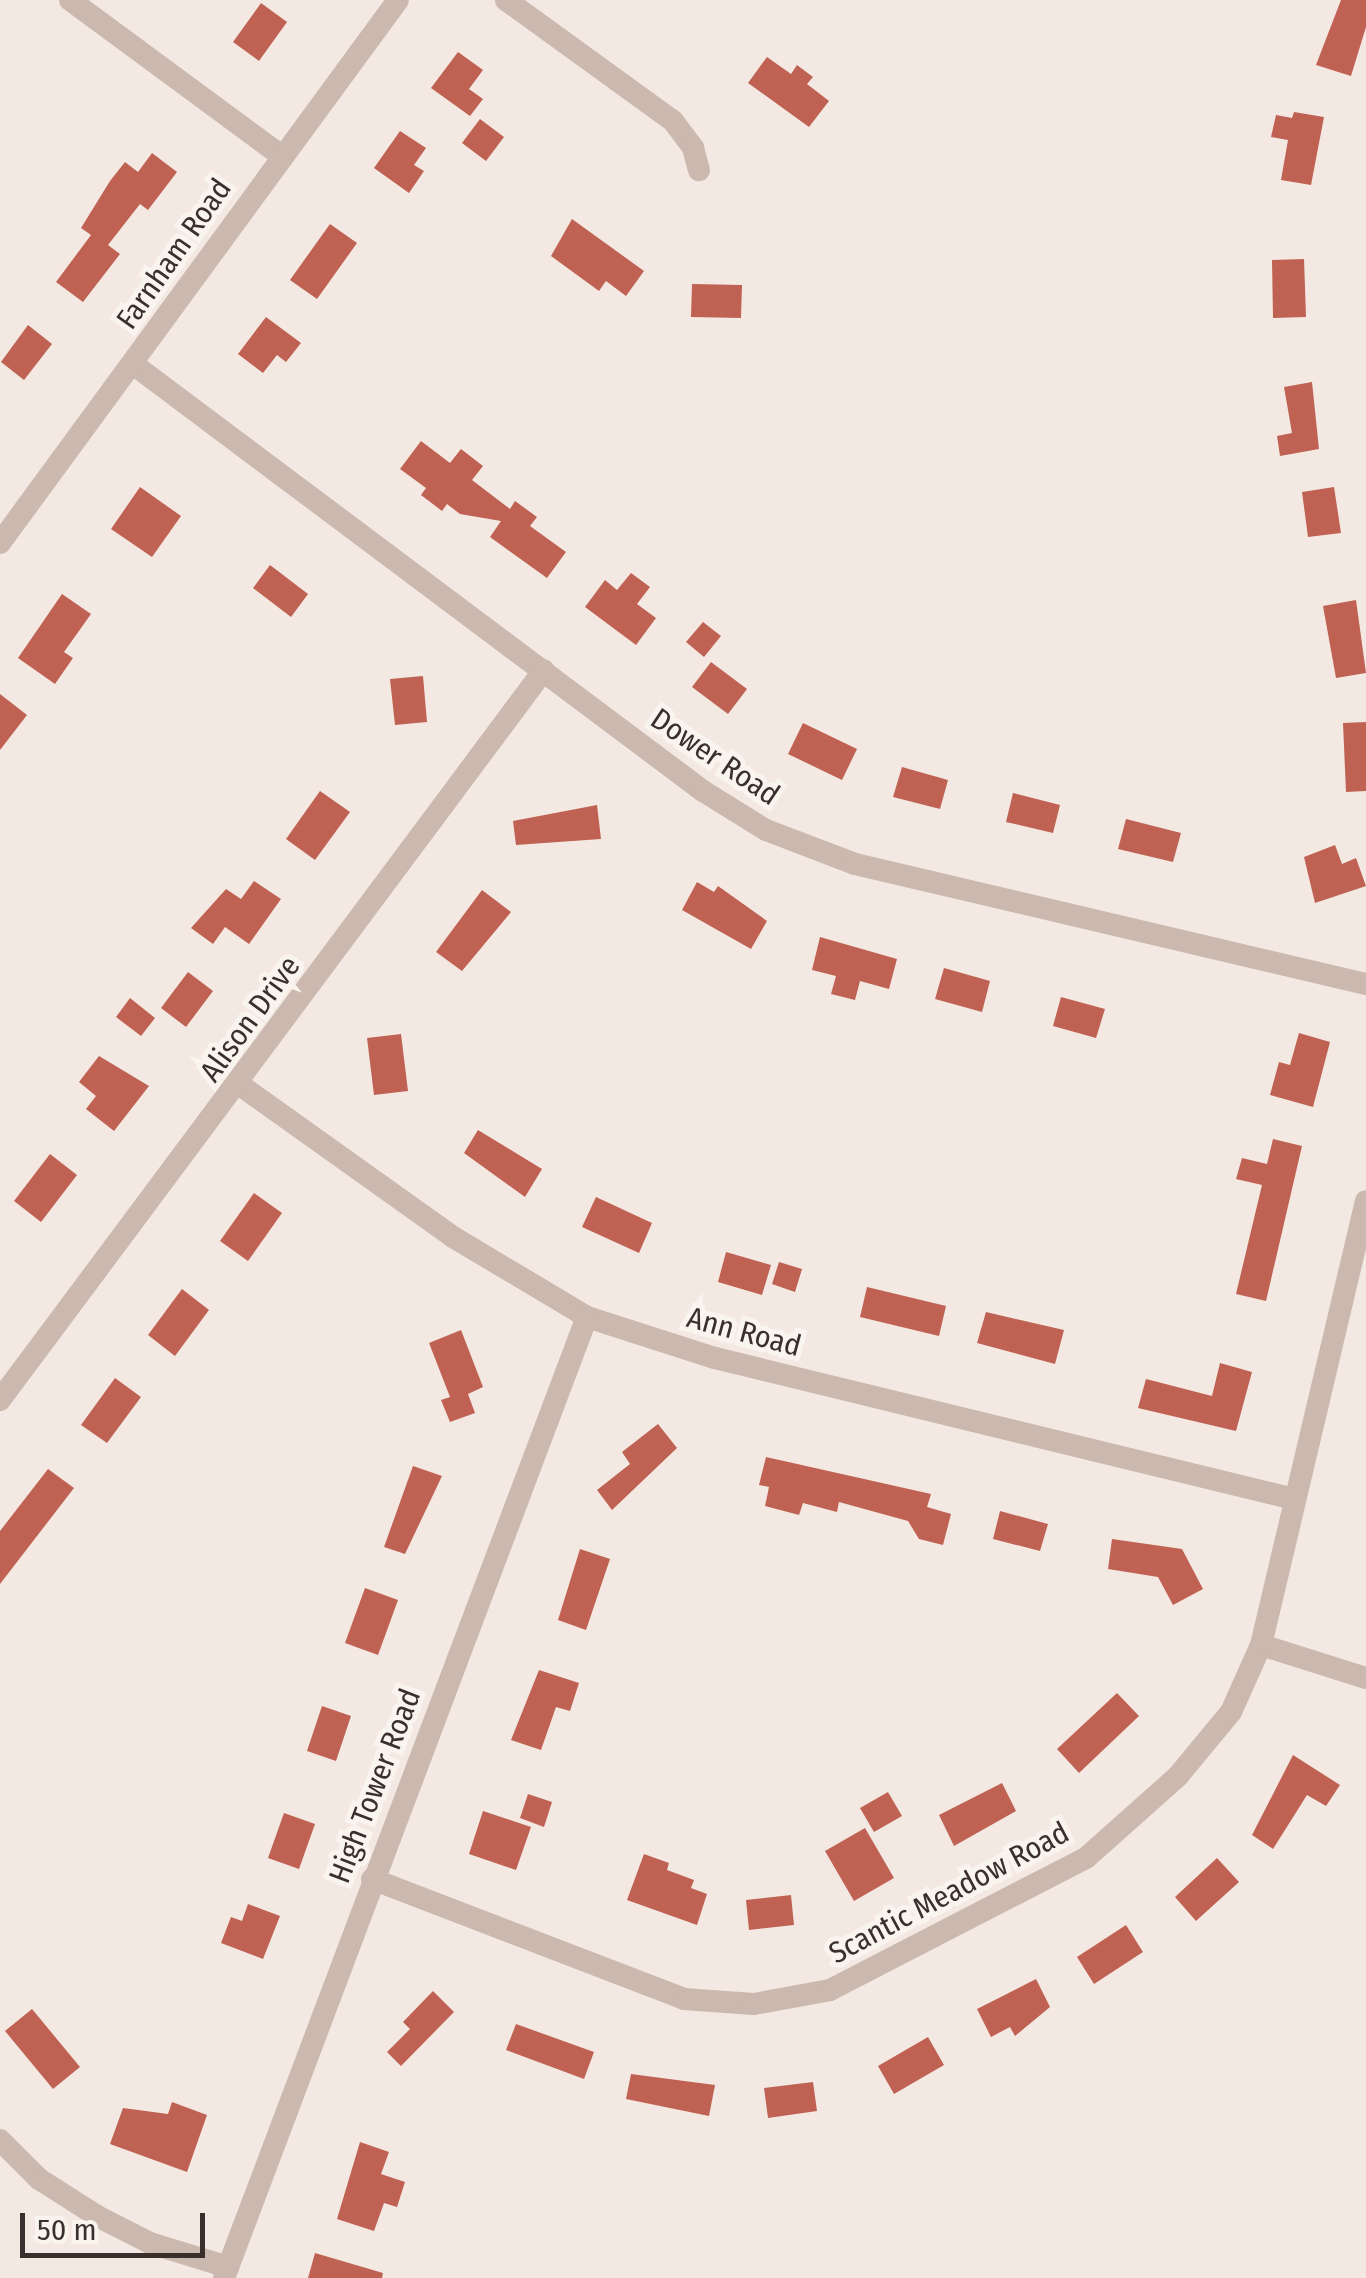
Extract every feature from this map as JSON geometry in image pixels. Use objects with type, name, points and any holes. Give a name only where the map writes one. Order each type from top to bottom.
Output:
[{"type":"street","points":[[70,0],[280,155]]},
{"type":"street","name":"Farnham Road","points":[[0,543],[133,364],[280,155],[398,0]]},
{"type":"street","points":[[506,0],[673,121],[693,148],[698,170]]},
{"type":"street","name":"Dower Road","points":[[133,364],[704,791],[766,830],[855,864],[1366,984]]},
{"type":"street","name":"Alison Drive","points":[[0,1400],[240,1085],[544,670]]},
{"type":"street","name":"Ann Road","points":[[240,1085],[452,1237],[587,1316],[715,1358],[1294,1499]]},
{"type":"street","name":"Scantic Meadow Road","points":[[372,1879],[684,1999],[754,2004],[830,1990],[1086,1858],[1188,1763],[1230,1712],[1261,1645],[1366,1201]]},
{"type":"street","name":"High Tower Road","points":[[226,2273],[587,1316]]},
{"type":"street","points":[[1261,1645],[1366,1678]]},
{"type":"street","points":[[0,2140],[40,2179],[97,2216],[150,2243],[226,2273]]},
{"type":"building","points":[[1341,0],[1366,0],[1366,27],[1351,76],[1316,65]]},
{"type":"building","points":[[261,3],[287,22],[259,61],[233,42]]},
{"type":"building","points":[[458,52],[483,70],[469,89],[483,99],[470,116],[431,88]]},
{"type":"building","points":[[767,57],[791,74],[797,65],[813,77],[807,84],[829,101],[809,127],[748,83]]},
{"type":"building","points":[[1294,112],[1324,117],[1311,185],[1281,180],[1288,140],[1271,137],[1276,115],[1292,118]]},
{"type":"building","points":[[480,119],[504,137],[486,161],[462,143]]},
{"type":"building","points":[[400,131],[426,148],[414,165],[424,171],[409,193],[374,168]]},
{"type":"building","points":[[152,153],[177,172],[148,210],[140,204],[108,245],[120,254],[83,302],[56,282],[91,235],[81,228],[125,162],[138,172]]},
{"type":"building","points":[[572,219],[644,271],[626,296],[606,281],[599,291],[551,256]]},
{"type":"building","points":[[330,224],[357,243],[317,299],[290,280]]},
{"type":"building","points":[[1304,259],[1306,317],[1273,318],[1272,260]]},
{"type":"building","points":[[692,284],[742,285],[741,318],[691,317]]},
{"type":"building","points":[[266,317],[301,343],[286,362],[277,355],[263,373],[238,354]]},
{"type":"building","points":[[28,325],[52,344],[24,380],[1,362]]},
{"type":"building","points":[[1312,382],[1319,449],[1280,456],[1277,436],[1292,433],[1284,387]]},
{"type":"building","points":[[421,441],[450,463],[461,449],[483,466],[472,480],[510,509],[515,501],[537,517],[530,526],[566,552],[547,578],[490,537],[501,521],[460,514],[447,504],[442,511],[421,495],[426,488],[400,469]]},
{"type":"building","points":[[140,487],[181,516],[152,557],[111,529]]},
{"type":"building","points":[[1334,487],[1341,533],[1308,537],[1302,492]]},
{"type":"building","points":[[270,565],[308,594],[291,617],[253,588]]},
{"type":"building","points":[[631,573],[650,587],[637,604],[656,618],[636,645],[585,607],[605,580],[617,590]]},
{"type":"building","points":[[62,594],[91,614],[64,652],[73,658],[55,684],[18,658]]},
{"type":"building","points":[[1356,600],[1366,673],[1336,678],[1323,606]]},
{"type":"building","points":[[703,622],[721,636],[704,657],[686,642]]},
{"type":"building","points":[[711,662],[747,689],[728,714],[692,687]]},
{"type":"building","points":[[423,676],[427,722],[395,725],[390,679]]},
{"type":"building","points":[[0,694],[27,715],[0,750]]},
{"type":"building","points":[[1366,722],[1366,791],[1346,792],[1343,723]]},
{"type":"building","points":[[803,723],[857,749],[842,780],[788,754]]},
{"type":"building","points":[[902,767],[948,780],[940,809],[893,797]]},
{"type":"building","points":[[320,791],[350,812],[315,860],[286,839]]},
{"type":"building","points":[[1013,793],[1060,805],[1053,833],[1006,822]]},
{"type":"building","points":[[597,805],[601,839],[516,845],[513,821]]},
{"type":"building","points":[[1126,819],[1181,833],[1173,862],[1118,849]]},
{"type":"building","points":[[1335,845],[1342,864],[1356,858],[1366,886],[1315,903],[1304,857]]},
{"type":"building","points":[[254,881],[281,899],[249,944],[225,927],[213,944],[191,928],[226,889],[241,899]]},
{"type":"building","points":[[697,882],[714,892],[718,886],[767,921],[751,949],[682,910]]},
{"type":"building","points":[[482,890],[511,912],[462,971],[436,952]]},
{"type":"building","points":[[820,937],[897,959],[889,989],[860,981],[855,1000],[831,994],[836,976],[812,970]]},
{"type":"building","points":[[944,968],[990,981],[982,1012],[935,999]]},
{"type":"building","points":[[188,972],[213,991],[186,1027],[161,1008]]},
{"type":"building","points":[[1061,997],[1105,1009],[1096,1038],[1053,1026]]},
{"type":"building","points":[[130,998],[155,1018],[141,1036],[116,1017]]},
{"type":"building","points":[[1299,1033],[1330,1042],[1313,1107],[1270,1095],[1279,1062],[1290,1065]]},
{"type":"building","points":[[401,1034],[408,1091],[374,1095],[367,1038]]},
{"type":"building","points":[[99,1056],[149,1086],[114,1131],[86,1109],[96,1096],[79,1082]]},
{"type":"building","points":[[478,1130],[542,1169],[525,1197],[464,1153]]},
{"type":"building","points":[[1273,1139],[1302,1146],[1266,1301],[1236,1294],[1262,1185],[1236,1179],[1242,1158],[1267,1164]]},
{"type":"building","points":[[50,1154],[77,1175],[41,1222],[14,1201]]},
{"type":"building","points":[[254,1193],[282,1213],[248,1261],[220,1241]]},
{"type":"building","points":[[596,1197],[652,1223],[639,1253],[582,1227]]},
{"type":"building","points":[[726,1252],[771,1265],[762,1295],[718,1282]]},
{"type":"building","points":[[779,1262],[802,1269],[795,1292],[772,1284]]},
{"type":"building","points":[[867,1287],[946,1306],[939,1336],[860,1317]]},
{"type":"building","points":[[182,1289],[209,1310],[175,1356],[148,1335]]},
{"type":"building","points":[[986,1312],[1064,1330],[1055,1364],[977,1343]]},
{"type":"building","points":[[461,1330],[483,1387],[468,1394],[475,1413],[450,1422],[441,1400],[450,1397],[429,1343]]},
{"type":"building","points":[[1220,1363],[1252,1372],[1236,1431],[1138,1408],[1146,1379],[1212,1396]]},
{"type":"building","points":[[115,1378],[141,1397],[107,1443],[81,1425]]},
{"type":"building","points":[[658,1424],[677,1448],[612,1510],[597,1490],[630,1464],[622,1452]]},
{"type":"building","points":[[766,1457],[931,1494],[927,1507],[951,1514],[943,1545],[919,1539],[908,1521],[839,1502],[837,1512],[803,1503],[799,1515],[765,1506],[769,1487],[759,1485]]},
{"type":"building","points":[[413,1466],[442,1476],[405,1554],[384,1547]]},
{"type":"building","points":[[48,1469],[74,1488],[0,1584],[0,1531]]},
{"type":"building","points":[[1000,1511],[1048,1524],[1040,1551],[993,1539]]},
{"type":"building","points":[[1112,1539],[1182,1549],[1203,1589],[1173,1605],[1158,1577],[1108,1569]]},
{"type":"building","points":[[580,1549],[610,1559],[586,1630],[558,1620]]},
{"type":"building","points":[[365,1588],[398,1600],[378,1655],[345,1643]]},
{"type":"building","points":[[539,1670],[579,1683],[570,1711],[556,1707],[541,1750],[511,1740]]},
{"type":"building","points":[[1117,1693],[1139,1716],[1079,1773],[1057,1749]]},
{"type":"building","points":[[322,1706],[351,1716],[336,1761],[307,1751]]},
{"type":"building","points":[[1293,1755],[1340,1785],[1326,1806],[1307,1795],[1273,1849],[1252,1835]]},
{"type":"building","points":[[1002,1783],[1016,1811],[954,1846],[939,1815]]},
{"type":"building","points":[[888,1792],[902,1816],[874,1832],[860,1808]]},
{"type":"building","points":[[528,1794],[552,1802],[544,1827],[520,1818]]},
{"type":"building","points":[[483,1811],[531,1827],[516,1870],[469,1854]]},
{"type":"building","points":[[284,1813],[315,1824],[299,1869],[268,1858]]},
{"type":"building","points":[[865,1828],[894,1878],[854,1901],[825,1851]]},
{"type":"building","points":[[644,1854],[669,1863],[667,1870],[694,1880],[691,1888],[707,1894],[697,1925],[627,1900]]},
{"type":"building","points":[[1217,1858],[1239,1882],[1196,1921],[1175,1897]]},
{"type":"building","points":[[791,1895],[794,1925],[749,1930],[746,1900]]},
{"type":"building","points":[[248,1904],[280,1916],[263,1959],[221,1943],[231,1917],[242,1921]]},
{"type":"building","points":[[1126,1925],[1143,1952],[1094,1984],[1077,1957]]},
{"type":"building","points":[[1036,1979],[1050,2007],[1015,2036],[1010,2027],[991,2037],[977,2009]]},
{"type":"building","points":[[433,1991],[454,2012],[401,2066],[387,2052],[410,2029],[403,2022]]},
{"type":"building","points":[[32,2009],[80,2067],[53,2089],[5,2031]]},
{"type":"building","points":[[516,2024],[594,2052],[584,2079],[506,2050]]},
{"type":"building","points":[[928,2037],[944,2065],[894,2094],[878,2066]]},
{"type":"building","points":[[631,2074],[715,2085],[709,2116],[626,2099]]},
{"type":"building","points":[[813,2082],[817,2111],[768,2118],[764,2088]]},
{"type":"building","points":[[172,2102],[207,2115],[187,2172],[110,2144],[123,2108],[168,2114]]},
{"type":"building","points":[[360,2142],[389,2152],[381,2174],[405,2182],[397,2207],[384,2203],[374,2231],[337,2219]]},
{"type":"building","points":[[315,2253],[383,2273],[382,2278],[308,2278]]}]
